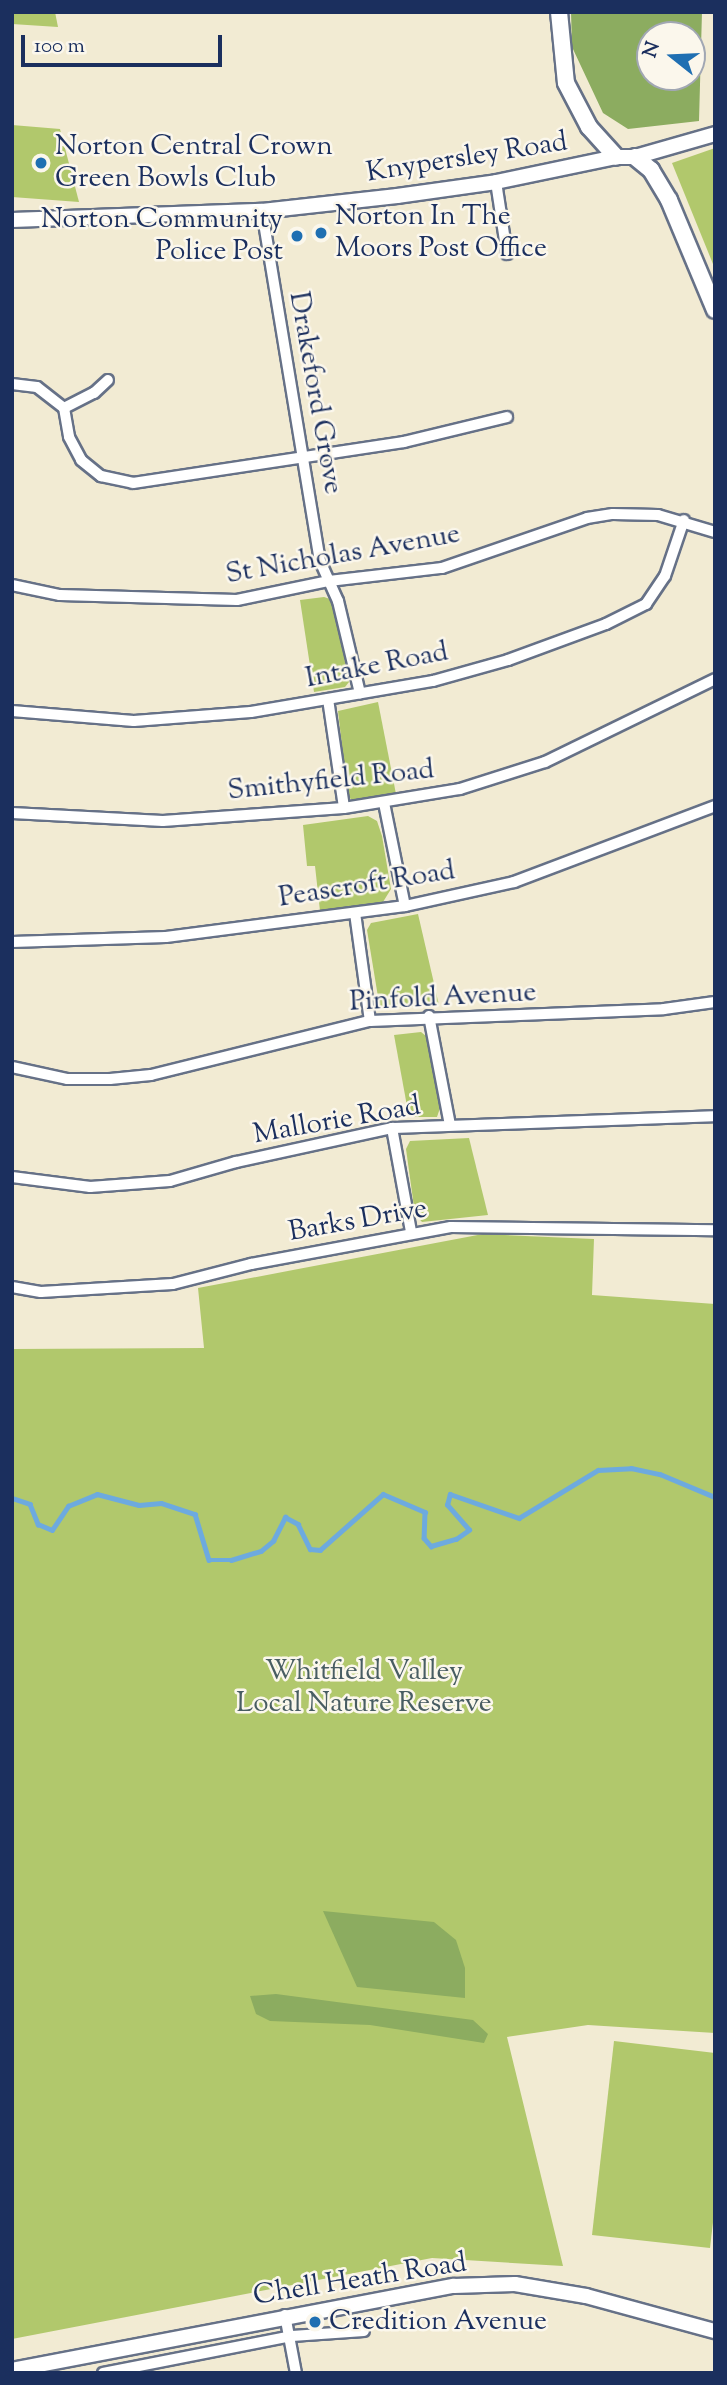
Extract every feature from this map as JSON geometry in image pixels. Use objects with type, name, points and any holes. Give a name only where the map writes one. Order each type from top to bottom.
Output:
[{"type":"main road","points":[[559,12],[566,83],[589,127],[616,157]]},
{"type":"main road","points":[[635,157],[651,170],[669,200],[715,310]]},
{"type":"street","name":"Knypersley Road","points":[[12,220],[262,211],[496,182],[616,157],[635,157],[715,134]]},
{"type":"street","points":[[496,182],[507,254]]},
{"type":"street","name":"Drakeford Grove","points":[[262,211],[320,561],[329,581],[360,693]]},
{"type":"street","points":[[64,408],[108,380]]},
{"type":"street","points":[[12,384],[37,387],[64,408],[69,438],[80,460],[101,476],[133,483],[303,460],[507,417]]},
{"type":"street","name":"St Nicholas Avenue","points":[[12,585],[60,595],[237,600],[329,581],[442,568],[598,516],[639,514],[684,520],[715,532]]},
{"type":"street","name":"Intake Road","points":[[12,711],[134,721],[251,712],[433,681],[508,660],[646,604],[664,576],[684,520]]},
{"type":"street","name":"Smithyfield Road","points":[[12,813],[163,821],[344,808],[460,789],[545,762],[680,700],[715,679]]},
{"type":"street","points":[[328,699],[344,808]]},
{"type":"street","points":[[384,803],[405,906]]},
{"type":"street","name":"Peascroft Road","points":[[12,942],[166,937],[405,906],[525,878],[715,806]]},
{"type":"street","points":[[355,913],[370,1021]]},
{"type":"street","name":"Pinfold Avenue","points":[[12,1067],[67,1079],[151,1075],[308,1032],[370,1021],[664,1009],[715,1002]]},
{"type":"street","points":[[429,1017],[450,1125]]},
{"type":"street","name":"Mallorie Road","points":[[12,1177],[90,1187],[170,1181],[236,1162],[392,1128],[715,1116]]},
{"type":"street","points":[[392,1128],[411,1232]]},
{"type":"street","name":"Barks Drive","points":[[12,1287],[41,1292],[173,1284],[411,1232],[492,1224],[715,1230]]},
{"type":"street","name":"Chell Heath Road","points":[[12,2370],[419,2290],[515,2284],[586,2295],[715,2331]]},
{"type":"street","points":[[285,2315],[292,2336],[296,2373]]},
{"type":"street","name":"Chell Heath Road","points":[[103,2373],[292,2336],[364,2331]]},
{"type":"green space","points":[[12,12],[55,12],[58,27],[12,24]]},
{"type":"green space","points":[[571,12],[702,12],[702,21],[636,21],[636,91],[700,91],[699,121],[628,129],[603,113],[572,47]]},
{"type":"green space","name":"Norton Central Crown Green Bowls Club","points":[[12,125],[60,129],[79,202],[12,197]]},
{"type":"green space","points":[[715,148],[715,269],[672,163]]},
{"type":"green space","points":[[324,597],[333,600],[349,682],[345,687],[314,692],[300,600]]},
{"type":"green space","points":[[378,702],[396,794],[354,801],[348,797],[338,711]]},
{"type":"green space","points":[[368,816],[377,821],[382,836],[391,889],[383,902],[320,911],[315,866],[307,866],[303,825]]},
{"type":"green space","points":[[418,914],[439,1005],[380,1009],[367,930],[371,923]]},
{"type":"green space","points":[[421,1032],[426,1036],[441,1105],[437,1117],[409,1117],[394,1035]]},
{"type":"green space","points":[[469,1138],[488,1215],[422,1222],[415,1214],[406,1149],[410,1141]]},
{"type":"green space","name":"Whitfield Valley Local Nature Reserve","points":[[483,1234],[594,1239],[592,1295],[715,1304],[715,2033],[588,2025],[507,2037],[563,2266],[432,2258],[12,2339],[12,1349],[204,1348],[198,1288]]},
{"type":"green space","points":[[323,1911],[434,1922],[456,1940],[465,1968],[465,1998],[357,1987]]},
{"type":"green space","points":[[276,1994],[473,2020],[488,2034],[484,2043],[370,2025],[270,2021],[256,2014],[250,1996]]},
{"type":"green space","points":[[614,2041],[715,2053],[715,2205],[710,2248],[592,2235]]},
{"type":"waterway","points":[[12,1498],[30,1504],[38,1524],[52,1530],[68,1506],[97,1494],[139,1505],[161,1503],[195,1514],[209,1560],[231,1560],[261,1551],[273,1541],[285,1517],[298,1524],[310,1549],[320,1550],[383,1494],[425,1512],[424,1538],[431,1546],[456,1539],[469,1530],[447,1505],[450,1494],[519,1518],[598,1470],[631,1468],[660,1474],[715,1497]]},
{"type":"place","name":"Norton Central Crown Green Bowls Club","points":[[41,163]]},
{"type":"place","name":"Norton In The Moors Post Office","points":[[321,233]]},
{"type":"place","name":"Norton Community Police Post","points":[[297,236]]},
{"type":"place","name":"Credition Avenue","points":[[315,2322]]}]
